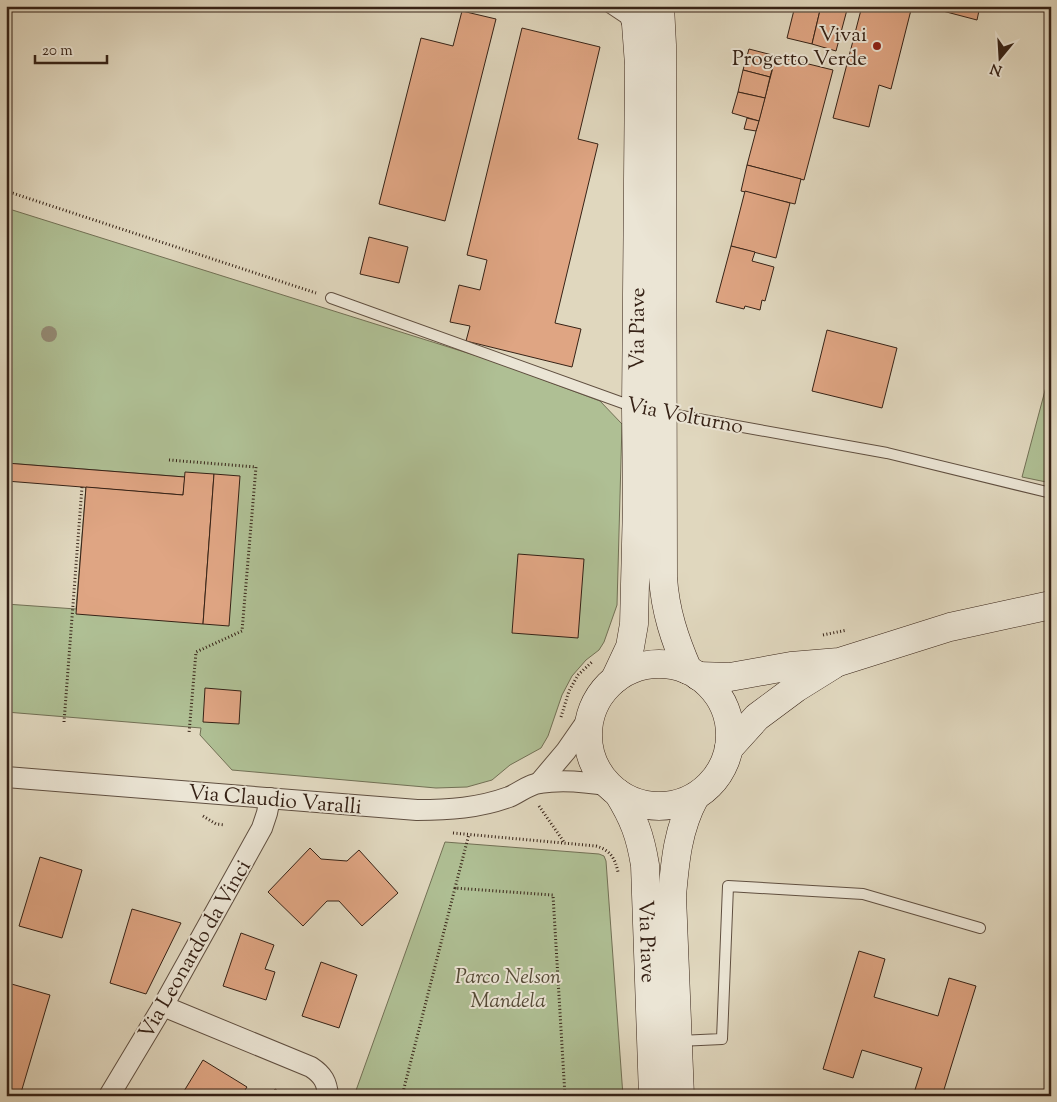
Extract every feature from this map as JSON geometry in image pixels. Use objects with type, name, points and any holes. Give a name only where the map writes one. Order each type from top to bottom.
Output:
[{"type":"street","name":"Via Piave","points":[[633,6],[638,46],[649,411],[664,600],[672,631],[693,673]]},
{"type":"street","name":"Via Piave","points":[[615,679],[630,647],[634,624],[637,504],[649,411],[662,45],[660,6]]},
{"type":"street","points":[[693,673],[715,690],[725,708],[730,728],[727,758],[717,776],[711,784],[695,797],[676,804],[656,806],[636,802],[614,790],[596,769],[589,748],[588,726],[590,715],[600,695],[615,679],[634,668],[645,665],[667,664],[693,673],[730,676],[791,666],[838,662],[950,626],[1051,605]]},
{"type":"street","points":[[729,748],[757,717],[796,688],[838,662]]},
{"type":"street","name":"Via Claudio Varalli","points":[[539,783],[566,751],[590,715]]},
{"type":"street","name":"Via Claudio Varalli","points":[[6,777],[417,810],[455,810],[486,804],[539,783],[578,782],[614,790]]},
{"type":"street","name":"Via Piave","points":[[614,790],[631,814],[638,830],[645,865],[653,1096]]},
{"type":"street","name":"Via Piave","points":[[680,1096],[672,896],[675,863],[682,824],[695,797]]},
{"type":"street","name":"Via Leonardo da Vinci","points":[[109,1096],[163,1006],[262,828],[270,798]]},
{"type":"street","points":[[163,1006],[311,1068],[321,1074],[328,1089]]},
{"type":"lane","points":[[607,6],[625,18],[638,46]]},
{"type":"lane","name":"Via Volturno","points":[[331,298],[649,411],[886,453],[1051,493]]},
{"type":"lane","points":[[678,1041],[722,1039],[728,886],[863,894],[980,928]]},
{"type":"path","points":[[6,192],[331,298]]},
{"type":"path","points":[[169,460],[256,467],[242,630],[196,652],[189,733]]},
{"type":"path","points":[[64,722],[82,486]]},
{"type":"path","points":[[814,638],[849,630]]},
{"type":"path","points":[[558,725],[569,691],[578,675],[597,655]]},
{"type":"path","points":[[538,806],[564,842]]},
{"type":"path","points":[[402,1096],[469,834]]},
{"type":"path","points":[[455,888],[553,895],[565,1096]]},
{"type":"green space","points":[[6,208],[493,361],[600,401],[622,424],[617,605],[604,642],[599,650],[586,660],[572,676],[562,695],[548,736],[541,748],[510,765],[492,780],[467,787],[436,788],[232,770],[200,735],[201,728],[6,712],[6,604],[76,609],[86,487],[185,477],[6,463]]},
{"type":"green space","points":[[1051,368],[1051,483],[1022,477]]},
{"type":"green space","name":"Parco Nelson Mandela","points":[[445,842],[599,854],[604,856],[606,861],[623,1096],[354,1096]]},
{"type":"building","points":[[795,6],[821,6],[812,44],[787,38]]},
{"type":"building","points":[[821,6],[848,6],[836,51],[812,44]]},
{"type":"building","name":"Vivai Progetto Verde","points":[[862,6],[912,6],[891,89],[879,85],[869,127],[833,118]]},
{"type":"building","points":[[936,6],[980,6],[977,20],[935,9]]},
{"type":"building","points":[[462,11],[496,19],[445,221],[379,204],[421,38],[453,46]]},
{"type":"building","points":[[522,28],[600,47],[578,139],[598,144],[555,323],[581,329],[572,367],[466,341],[470,326],[450,322],[459,285],[480,290],[487,260],[467,255]]},
{"type":"building","points":[[749,49],[776,56],[770,77],[743,70]]},
{"type":"building","points":[[776,56],[833,70],[804,180],[747,165]]},
{"type":"building","points":[[743,70],[770,77],[765,98],[738,92]]},
{"type":"building","points":[[738,92],[765,98],[759,121],[732,113]]},
{"type":"building","points":[[747,118],[759,121],[756,131],[744,129]]},
{"type":"building","points":[[747,165],[801,179],[795,204],[741,191]]},
{"type":"building","points":[[745,191],[790,203],[776,258],[731,246]]},
{"type":"building","points":[[369,237],[408,247],[399,283],[360,274]]},
{"type":"building","points":[[731,246],[755,252],[752,261],[774,267],[765,301],[762,300],[760,310],[745,306],[744,309],[716,302]]},
{"type":"building","points":[[827,330],[897,348],[882,408],[812,391]]},
{"type":"building","points":[[6,463],[185,477],[183,495],[6,481]]},
{"type":"building","points":[[185,472],[214,474],[203,624],[76,614],[86,487],[183,495]]},
{"type":"building","points":[[214,474],[240,476],[229,626],[203,624]]},
{"type":"building","points":[[518,554],[584,559],[578,638],[512,633]]},
{"type":"building","points":[[205,688],[241,691],[239,724],[203,722]]},
{"type":"building","points":[[310,848],[321,859],[347,861],[359,850],[398,893],[362,926],[339,901],[327,901],[303,926],[268,892]]},
{"type":"building","points":[[40,857],[82,870],[62,938],[19,926]]},
{"type":"building","points":[[132,909],[181,923],[146,994],[110,983]]},
{"type":"building","points":[[241,933],[274,945],[265,969],[275,972],[266,1000],[223,986]]},
{"type":"building","points":[[859,951],[885,959],[874,997],[938,1016],[949,978],[976,986],[942,1096],[913,1096],[922,1068],[862,1050],[853,1078],[823,1069]]},
{"type":"building","points":[[321,962],[357,975],[339,1028],[302,1016]]},
{"type":"building","points":[[8,983],[50,995],[20,1096],[6,1096],[6,989]]},
{"type":"building","points":[[203,1060],[247,1087],[241,1096],[181,1096]]},
{"type":"building","points":[[275,1089],[286,1096],[271,1096]]},
{"type":"place","name":"Vivai Progetto Verde","points":[[877,46]]}]
